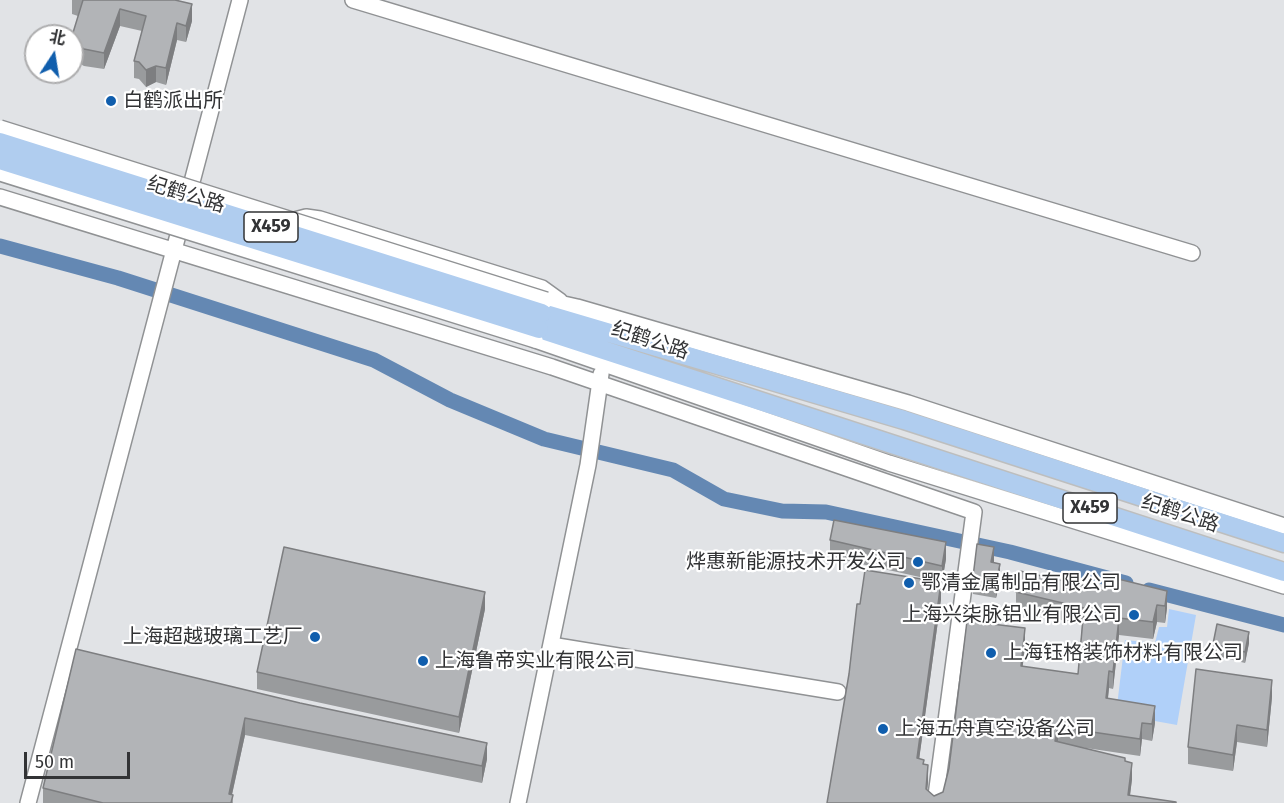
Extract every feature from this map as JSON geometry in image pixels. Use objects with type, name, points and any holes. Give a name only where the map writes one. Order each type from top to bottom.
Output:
[{"type":"main road","name":"纪鹤公路","points":[[0,141],[541,320],[605,356],[895,445],[1284,572]]},
{"type":"main road","name":"纪鹤公路","points":[[0,160],[541,320],[906,412],[1284,543]]},
{"type":"street","points":[[28,803],[73,653],[164,284],[240,0]]},
{"type":"street","points":[[353,0],[1192,253]]},
{"type":"street","points":[[0,128],[541,320]]},
{"type":"street","points":[[0,173],[541,320]]},
{"type":"street","points":[[0,197],[600,383],[974,512],[935,803]]},
{"type":"street","points":[[264,278],[286,224],[294,219],[306,217],[320,219],[542,288],[554,295],[562,304],[906,412],[1284,526]]},
{"type":"street","points":[[541,320],[562,304]]},
{"type":"street","points":[[518,803],[588,465],[605,356],[889,462],[1284,586]]},
{"type":"street","points":[[551,645],[838,692]]},
{"type":"shaded area","points":[[1169,609],[1196,615],[1177,725],[1116,714],[1125,640],[1155,643],[1159,627],[1167,627]]},
{"type":"building","points":[[83,0],[175,0],[192,4],[186,26],[177,23],[166,68],[156,66],[146,70],[139,62],[134,61],[146,16],[120,9],[104,53],[84,49],[84,24],[76,24]]},
{"type":"building","points":[[834,520],[946,542],[942,566],[830,540]]},
{"type":"building","points":[[977,544],[994,547],[991,562],[1000,564],[996,582],[973,577]]},
{"type":"building","points":[[284,547],[485,592],[459,717],[257,672]]},
{"type":"building","points":[[865,570],[941,582],[917,758],[924,760],[923,764],[928,765],[926,789],[934,796],[943,792],[949,768],[967,621],[1025,628],[1021,666],[1078,674],[1084,608],[1016,592],[1020,571],[1103,590],[1106,576],[1167,591],[1165,606],[1157,605],[1153,622],[1119,618],[1113,672],[1109,671],[1106,698],[1155,706],[1152,724],[1142,723],[1140,739],[1058,727],[1055,741],[1125,758],[1125,761],[1132,763],[1128,795],[1176,803],[827,803],[849,674],[857,604],[860,604]]},
{"type":"building","points":[[1217,624],[1249,632],[1245,652],[1213,644]]},
{"type":"building","points":[[76,649],[300,703],[487,743],[482,766],[245,718],[229,794],[233,795],[231,803],[103,803],[43,788]]},
{"type":"building","points":[[1196,669],[1272,680],[1267,730],[1237,725],[1233,755],[1188,747]]},
{"type":"waterway","points":[[0,246],[118,278],[374,360],[450,400],[544,439],[673,470],[724,499],[782,511],[826,512],[1010,552],[1126,583]]},
{"type":"waterway","points":[[1149,590],[1284,625]]},
{"type":"place","name":"白鹤派出所","points":[[111,101]]},
{"type":"place","name":"烨惠新能源技术开发公司","points":[[918,562]]},
{"type":"place","name":"鄂清金属制品有限公司","points":[[909,583]]},
{"type":"place","name":"上海兴柒脉铝业有限公司","points":[[1134,615]]},
{"type":"place","name":"上海超越玻璃工艺厂","points":[[315,637]]},
{"type":"place","name":"上海钰格装饰材料有限公司","points":[[991,653]]},
{"type":"place","name":"上海鲁帝实业有限公司","points":[[423,661]]},
{"type":"place","name":"上海五舟真空设备公司","points":[[883,729]]}]
